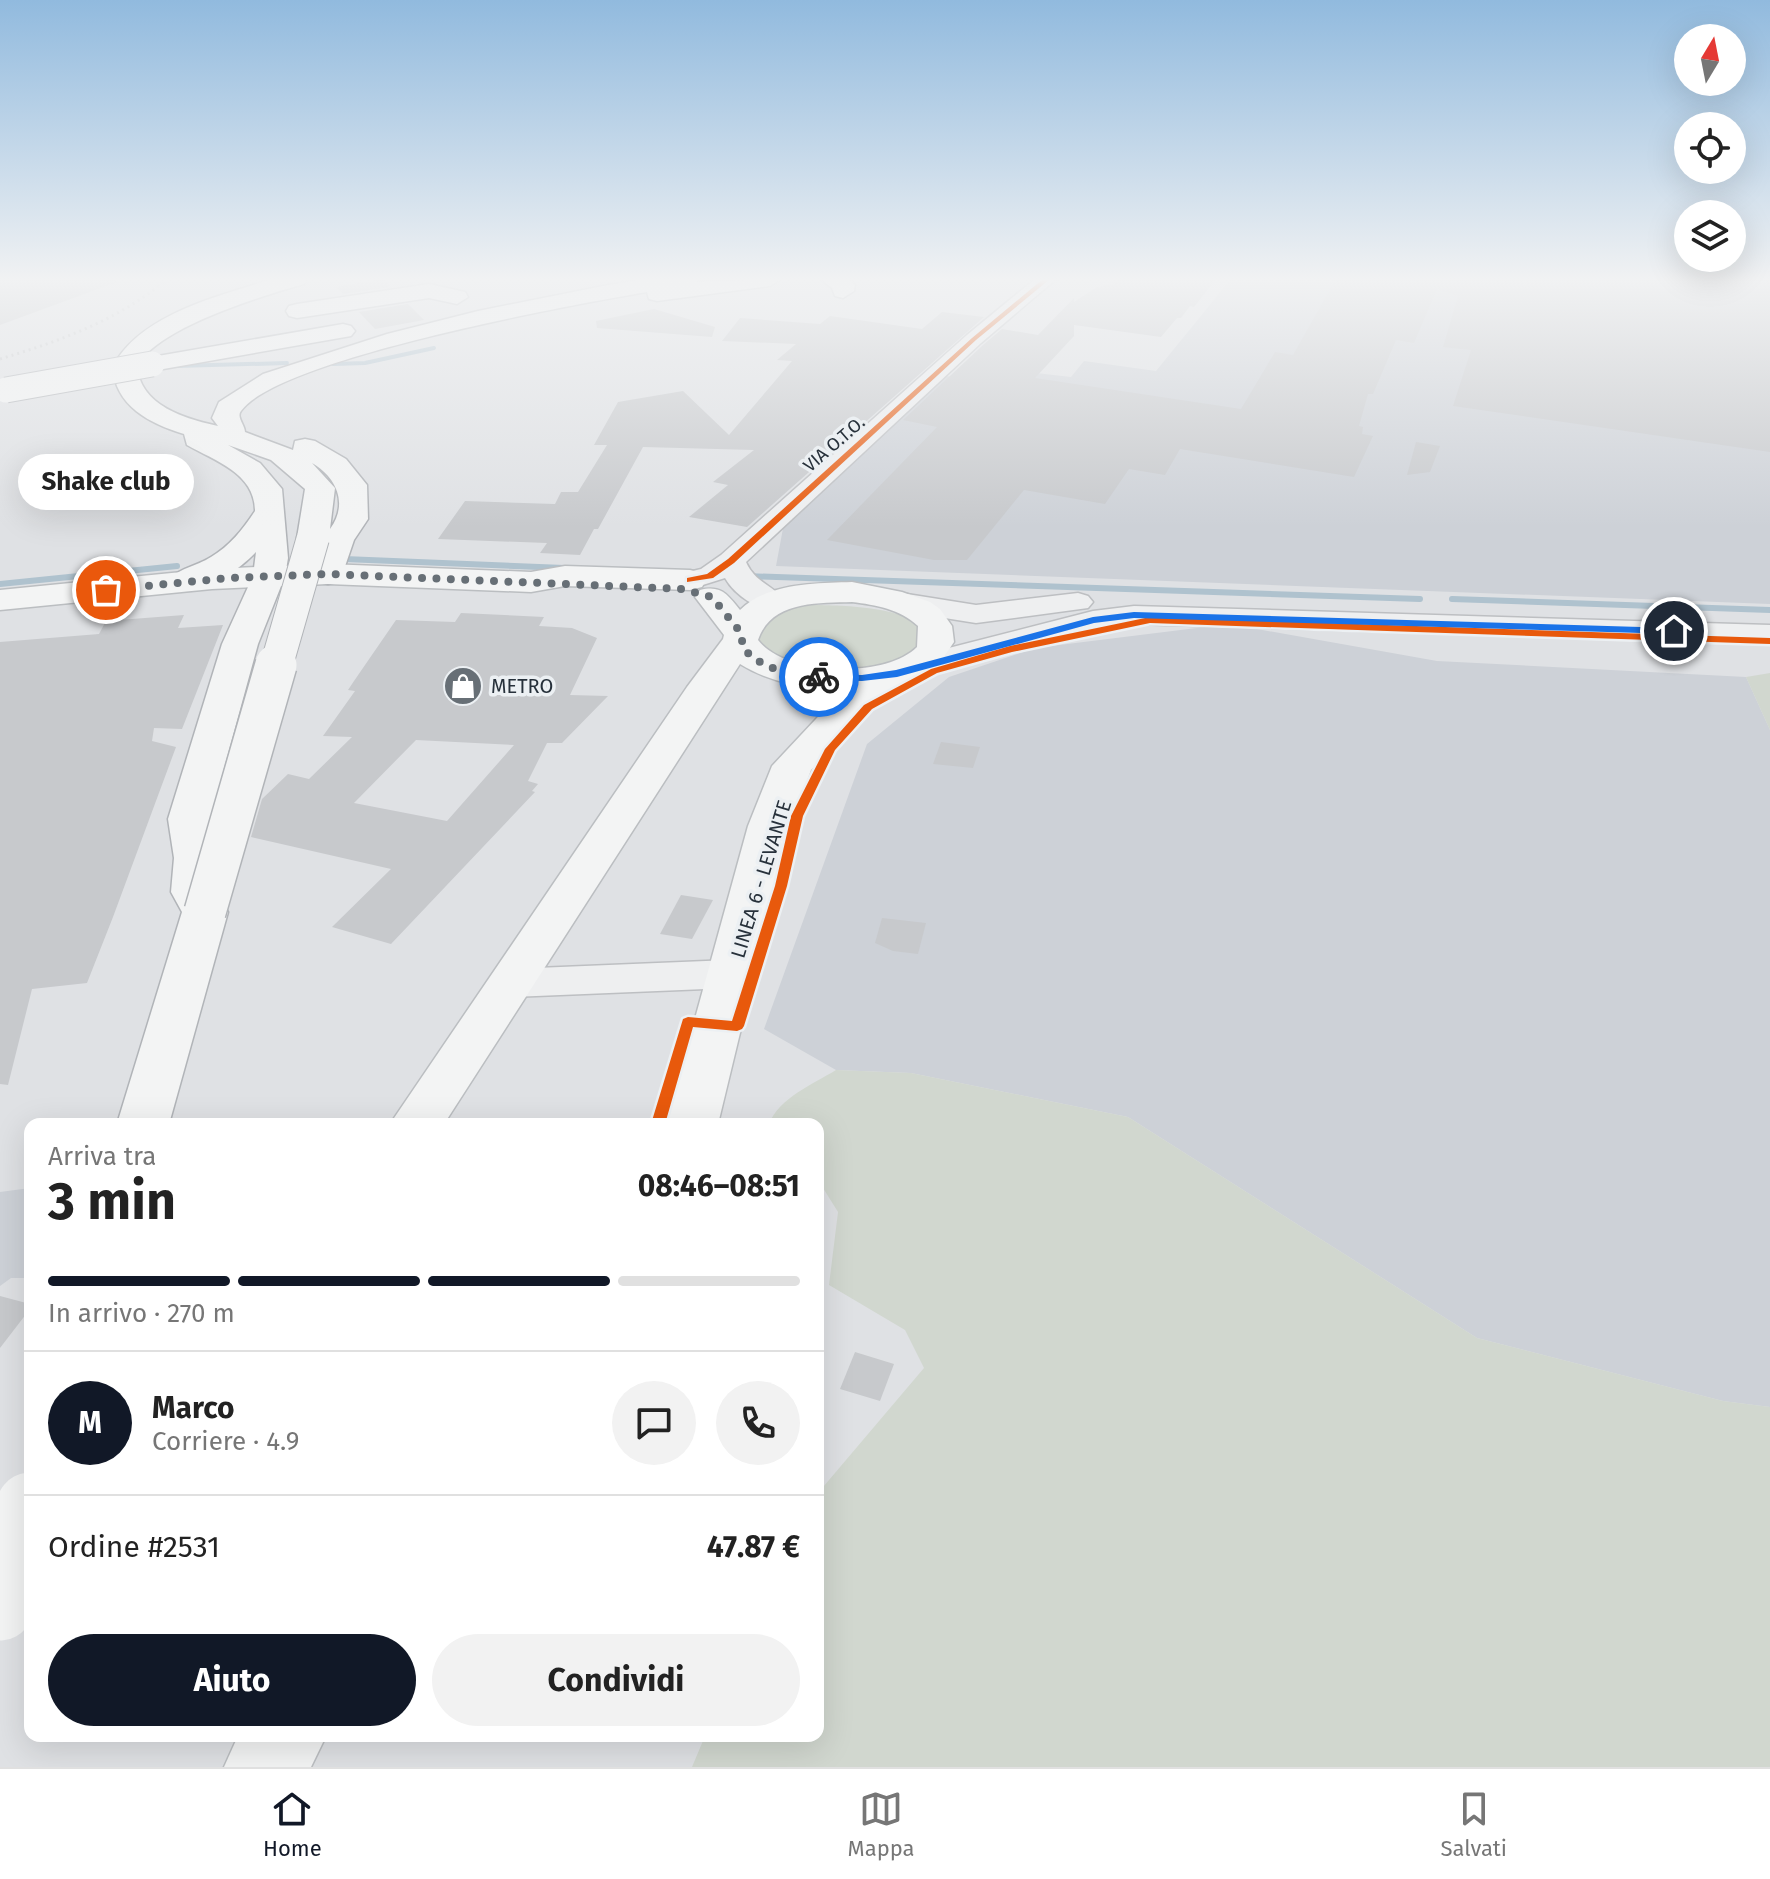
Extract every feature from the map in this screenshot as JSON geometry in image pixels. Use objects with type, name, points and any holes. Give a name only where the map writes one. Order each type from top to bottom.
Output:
[{"type":"main road","points":[[111,361],[103,371],[100,382],[110,400],[148,420],[190,425]]},
{"type":"main road","points":[[127,361],[132,395],[158,414],[264,445],[295,461],[320,488],[313,538],[145,1118]]},
{"type":"main road","points":[[3,390],[166,361]]},
{"type":"main road","points":[[232,435],[224,413],[238,398],[263,383],[320,361]]},
{"type":"main road","points":[[190,425],[197,439],[240,463],[262,482],[269,497],[272,558],[269,576],[240,644],[189,819],[196,858],[193,892],[205,912]]},
{"type":"main road","points":[[264,445],[294,444],[310,449],[336,465],[352,485],[353,519],[338,539],[328,574]]},
{"type":"main road","points":[[0,600],[218,569],[242,552],[270,511]]},
{"type":"main road","points":[[196,570],[269,576],[328,574],[682,589],[735,601],[852,592],[907,603],[924,614],[936,628],[937,638],[930,654],[843,712],[792,766],[769,826],[694,1118]]},
{"type":"main road","points":[[735,601],[743,648],[758,662],[788,673],[843,678],[903,671]]},
{"type":"main road","points":[[420,1118],[705,687],[735,601]]},
{"type":"main road","points":[[0,1607],[24,1526]]},
{"type":"main road","points":[[0,1550],[24,1528]]},
{"type":"main road","points":[[262,1767],[283,1742]]},
{"type":"street","name":"VIA O.T.O.","points":[[735,601],[954,361]]},
{"type":"street","points":[[907,603],[976,614],[1092,601],[1335,605],[1770,623]]},
{"type":"street","points":[[903,671],[1093,620],[1134,615],[1770,634]]},
{"type":"street","points":[[512,983],[730,974]]},
{"type":"shaded area","points":[[1084,361],[1156,371],[1164,361],[1770,361],[1770,604],[776,566],[784,523],[946,376],[1005,384],[1027,372],[1071,377]]},
{"type":"shaded area","points":[[807,605],[880,610],[915,622],[922,633],[917,647],[906,657],[870,668],[806,667],[772,658],[757,642],[764,625],[774,615]]},
{"type":"shaded area","points":[[1229,624],[1437,661],[1746,677],[1770,730],[1770,1407],[1723,1401],[1477,1338],[1128,1117],[911,1073],[836,1070],[764,1029],[867,744],[949,677],[1035,648]]},
{"type":"shaded area","points":[[1770,673],[1770,730],[1746,677]]},
{"type":"shaded area","points":[[836,1070],[911,1073],[1128,1117],[1477,1338],[1723,1401],[1770,1407],[1770,1767],[692,1767],[702,1742],[824,1742],[824,1486],[924,1368],[905,1330],[829,1285],[838,1212],[824,1190],[824,1118],[772,1118],[780,1107],[807,1086]]},
{"type":"shaded area","points":[[24,1189],[24,1278],[11,1278],[0,1286],[0,1192]]},
{"type":"building","points":[[792,361],[934,361],[747,527],[689,517],[728,485],[713,482],[754,450],[643,447],[598,529],[594,529],[580,555],[540,553],[547,543],[438,539],[465,501],[555,504],[561,492],[578,492],[607,445],[594,445],[618,402],[683,391],[729,435]]},
{"type":"building","points":[[965,361],[1050,361],[1035,378],[1241,409],[1269,361],[1387,361],[1373,394],[1368,394],[1359,426],[1363,427],[1362,434],[1373,436],[1354,477],[1180,449],[1165,475],[1129,469],[1105,504],[1024,490],[967,560],[934,560],[827,540],[937,427],[903,420]]},
{"type":"building","points":[[1467,361],[1770,361],[1770,452],[1453,406]]},
{"type":"building","points":[[1416,442],[1440,446],[1430,472],[1407,475]]},
{"type":"building","points":[[461,613],[544,617],[539,626],[572,628],[597,638],[570,695],[608,696],[562,743],[547,743],[528,781],[538,784],[532,791],[535,792],[391,944],[332,927],[391,869],[251,837],[262,799],[288,774],[309,779],[352,737],[323,736],[355,691],[348,690],[396,620],[455,622]],"holes":[[[416,740],[514,745],[447,821],[354,803]]]},
{"type":"building","points":[[184,615],[178,628],[223,625],[182,729],[154,728],[152,741],[176,747],[113,917],[87,983],[32,989],[8,1085],[0,1084],[0,642],[99,634],[106,621]]},
{"type":"building","points":[[941,742],[980,747],[973,768],[933,764]]},
{"type":"building","points":[[681,895],[713,900],[692,939],[660,934]]},
{"type":"building","points":[[882,918],[926,923],[918,954],[893,951],[875,943]]},
{"type":"building","points":[[0,1296],[24,1302],[24,1317],[0,1348]]},
{"type":"building","points":[[855,1352],[894,1364],[880,1401],[840,1389]]},
{"type":"waterway","points":[[333,364],[372,361]]},
{"type":"waterway","points":[[176,366],[287,363]]},
{"type":"waterway","points":[[344,559],[564,568]]},
{"type":"waterway","points":[[0,584],[177,566]]},
{"type":"waterway","points":[[745,576],[1420,599]]},
{"type":"waterway","points":[[1452,599],[1770,610]]},
{"type":"cycle path","points":[[690,580],[710,576],[731,561],[949,361]]},
{"type":"cycle path","name":"LINEA 6 - LEVANTE","points":[[660,1118],[688,1022],[737,1026],[781,886],[797,816],[830,749],[868,707],[934,671],[1010,649],[1150,620],[1770,641]]},
{"type":"way so far","points":[[106,590],[228,578],[328,574],[682,589],[712,597],[741,633],[743,648],[758,662],[788,673],[819,677]]},
{"type":"place","name":"Shake club","points":[[106,590]]},
{"type":"place","name":"METRO","points":[[463,686]]},
{"type":"route","points":[[819,677],[878,677],[1093,620],[1134,615],[1674,631]]}]
